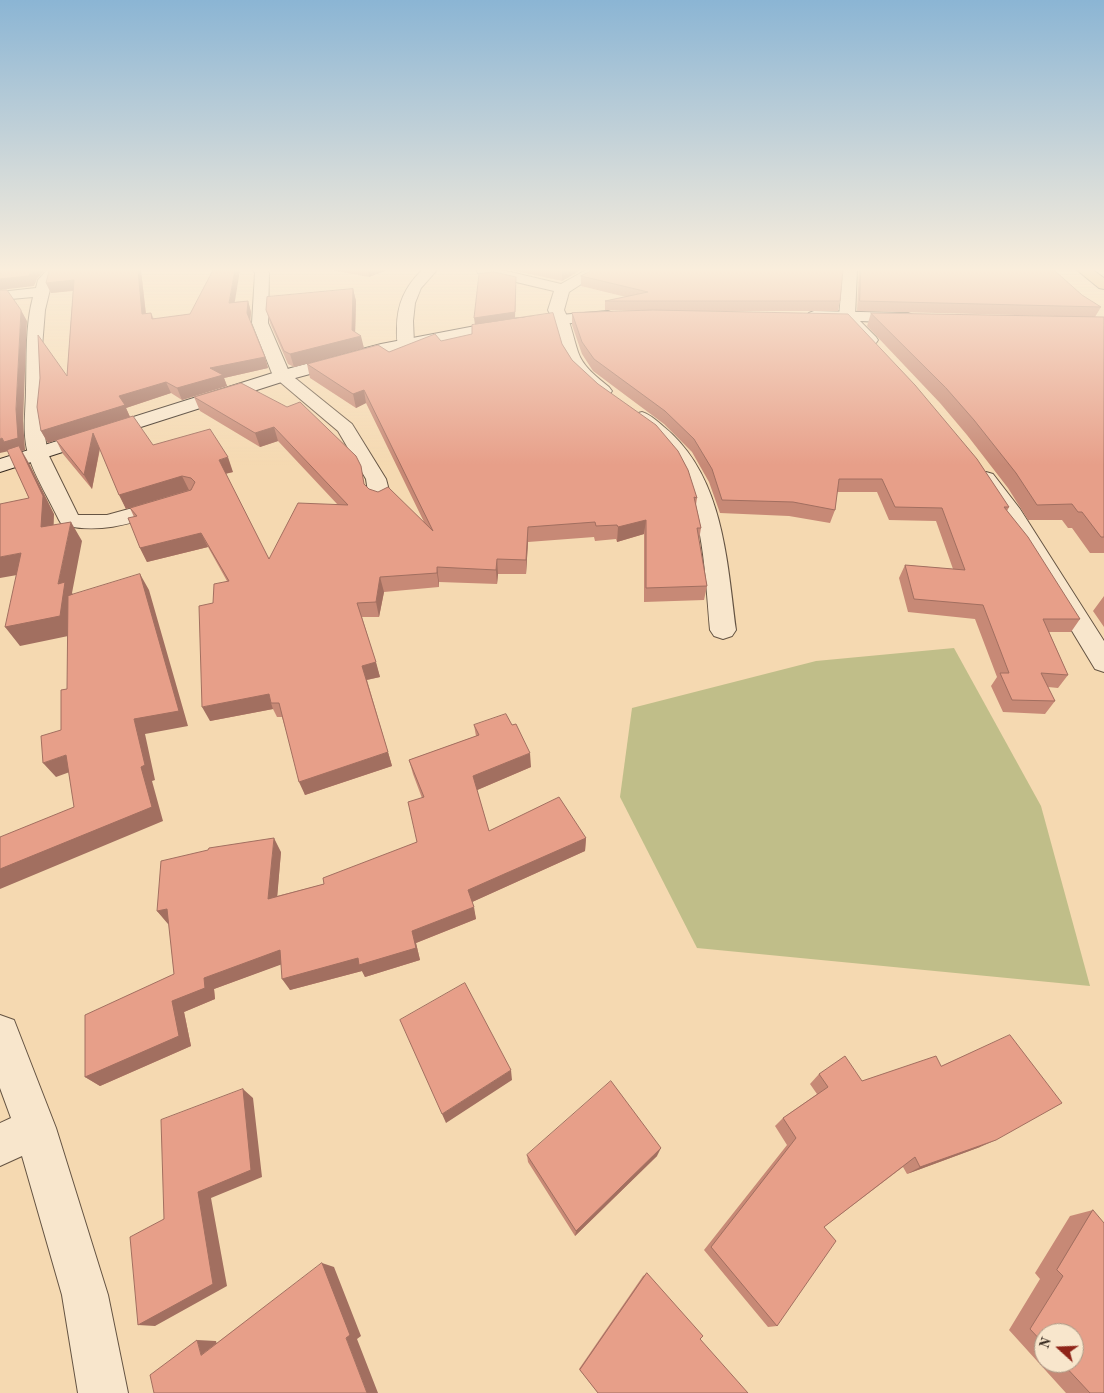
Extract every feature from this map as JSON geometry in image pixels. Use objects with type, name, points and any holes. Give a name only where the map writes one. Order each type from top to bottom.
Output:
[{"type":"street","points":[[36,335],[33,419],[38,454],[70,520],[84,524],[103,523],[189,498]]},
{"type":"street","points":[[265,335],[282,376],[345,428],[376,479],[380,498]]},
{"type":"street","points":[[405,335],[406,344]]},
{"type":"street","points":[[0,466],[282,376],[406,344],[454,335]]},
{"type":"street","points":[[565,335],[570,353],[579,369],[605,392],[650,422],[672,443],[688,464],[703,499],[712,545],[723,630]]},
{"type":"street","points":[[865,335],[884,354]]},
{"type":"street","points":[[976,463],[1012,514],[1104,662]]},
{"type":"street","points":[[0,1034],[17,1136],[85,1295],[103,1393]]},
{"type":"shaded area","points":[[954,648],[1041,806],[1090,986],[697,948],[620,797],[632,708],[816,661]]},
{"type":"building","points":[[0,335],[20,335],[16,409],[18,438],[4,442],[2,438],[0,439]]},
{"type":"building","points":[[38,335],[67,376],[70,335],[256,335],[265,357],[210,368],[223,375],[177,388],[166,382],[119,396],[125,405],[41,431],[37,407],[40,378]]},
{"type":"building","points":[[277,335],[361,336],[290,354],[284,351]]},
{"type":"building","points":[[432,335],[436,335],[441,341],[468,335],[559,335],[562,344],[572,360],[598,384],[656,425],[678,451],[688,470],[697,498],[694,497],[701,528],[697,528],[707,586],[646,588],[646,520],[618,527],[617,525],[596,526],[595,522],[528,527],[526,560],[497,559],[496,570],[437,567],[437,573],[380,577],[376,602],[357,603],[376,662],[362,666],[388,752],[299,782],[279,703],[271,703],[269,694],[202,707],[199,606],[213,603],[214,584],[229,581],[201,533],[140,548],[128,518],[137,516],[130,508],[191,490],[195,482],[191,478],[182,476],[119,495],[93,433],[84,475],[56,440],[133,416],[153,445],[210,429],[228,457],[219,460],[269,559],[298,503],[348,505],[274,427],[255,433],[194,397],[241,383],[287,407],[300,402],[356,456],[361,466],[364,484],[369,489],[378,492],[388,487],[433,531],[364,390],[353,394],[307,364],[378,345],[389,352]]},
{"type":"building","points":[[580,335],[868,335],[915,385],[977,459],[1009,507],[1004,507],[1028,537],[1080,619],[1043,619],[1068,675],[1041,673],[1055,701],[1012,700],[1000,673],[1009,673],[983,605],[914,599],[905,565],[965,570],[942,508],[895,507],[882,479],[839,479],[835,510],[793,502],[722,500],[712,469],[694,439],[665,411],[594,359],[582,342]]},
{"type":"building","points":[[893,335],[1104,335],[1104,537],[1101,537],[1082,512],[1078,512],[1072,504],[1037,505],[1016,473],[946,388]]},
{"type":"building","points":[[19,446],[43,496],[41,527],[71,522],[58,584],[65,582],[60,616],[5,627],[21,553],[0,557],[0,504],[29,498],[7,450]]},
{"type":"building","points":[[140,574],[179,711],[134,719],[145,765],[141,767],[152,807],[0,869],[0,837],[74,807],[66,755],[43,763],[41,736],[61,730],[61,690],[67,689],[68,596]]},
{"type":"building","points":[[506,714],[512,725],[516,724],[530,753],[473,776],[489,831],[559,797],[586,838],[468,890],[474,907],[412,931],[416,948],[359,965],[358,958],[282,979],[280,950],[204,978],[205,988],[172,1001],[179,1036],[85,1077],[85,1015],[174,974],[167,909],[157,911],[161,861],[208,850],[209,848],[274,838],[268,899],[324,884],[323,878],[417,842],[408,802],[424,797],[409,760],[479,735],[474,725]]},
{"type":"building","points":[[465,983],[511,1070],[442,1114],[400,1020]]},
{"type":"building","points":[[1010,1035],[1062,1103],[996,1140],[920,1167],[915,1157],[824,1227],[836,1241],[777,1326],[711,1247],[796,1138],[783,1118],[828,1087],[819,1074],[845,1056],[862,1081],[936,1056],[941,1066]]},
{"type":"building","points":[[611,1081],[661,1148],[576,1231],[527,1155]]},
{"type":"building","points":[[243,1089],[251,1170],[198,1192],[213,1284],[138,1325],[130,1237],[164,1219],[161,1120]]},
{"type":"building","points":[[1093,1210],[1104,1223],[1104,1393],[1090,1393],[1071,1373],[1084,1373],[1084,1323],[1034,1323],[1034,1333],[1030,1329],[1063,1276],[1057,1270]]},
{"type":"building","points":[[322,1263],[350,1335],[346,1338],[367,1393],[154,1393],[150,1375],[197,1340],[201,1355]]},
{"type":"building","points":[[647,1273],[703,1336],[700,1339],[748,1393],[598,1393],[580,1370]]}]
